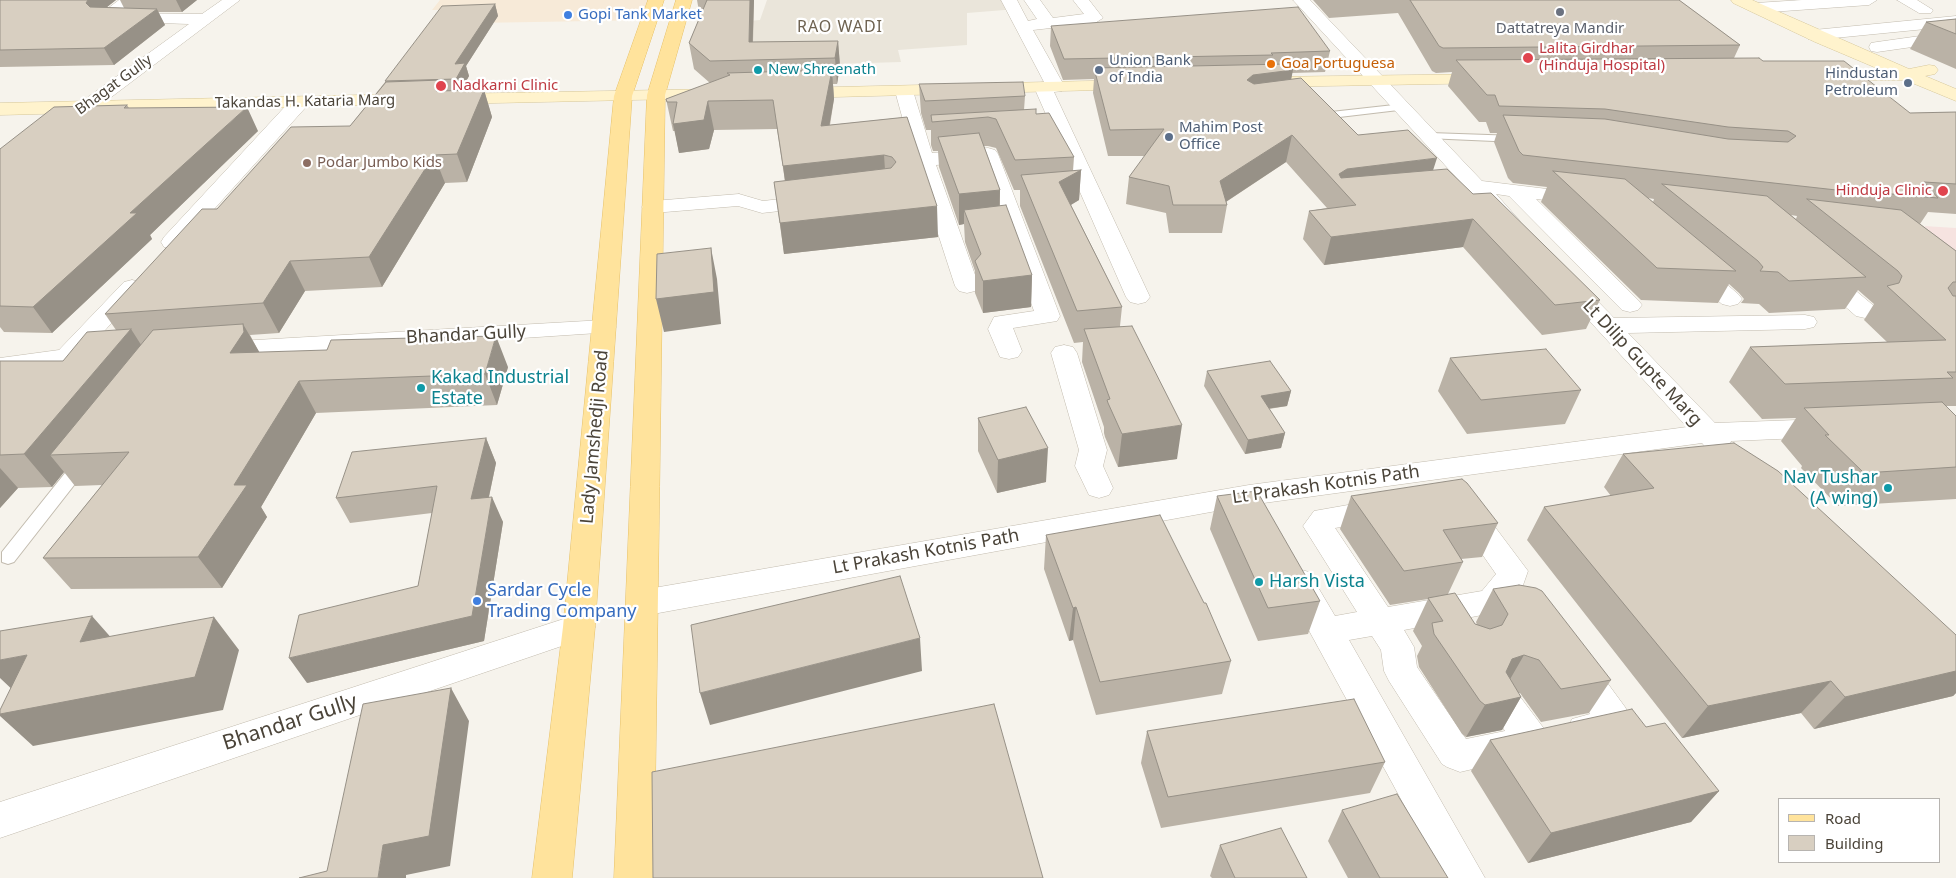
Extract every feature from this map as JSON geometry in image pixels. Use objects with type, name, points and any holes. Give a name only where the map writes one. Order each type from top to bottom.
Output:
[{"type":"main road","name":"Lady Jamshedji Road","points":[[552,878],[579,627],[623,96],[656,0]]},
{"type":"main road","points":[[634,878],[656,95],[684,0]]},
{"type":"main road","points":[[1739,0],[1956,96]]},
{"type":"main road","points":[[1776,3],[1956,81]]},
{"type":"main road","points":[[1817,36],[1829,46],[1830,55],[1824,64],[1808,74],[1908,75],[1929,70]]},
{"type":"main road","points":[[1251,83],[1505,79]]},
{"type":"main road","points":[[775,93],[1144,85]]},
{"type":"main road","name":"Takandas H. Kataria Marg","points":[[0,109],[735,94]]},
{"type":"street","points":[[147,0],[137,6],[124,4],[105,18],[205,20]]},
{"type":"street","name":"Bhagat Gully","points":[[46,138],[84,107],[232,0]]},
{"type":"street","points":[[1009,0],[1023,26],[1043,87],[1138,297]]},
{"type":"street","points":[[1032,0],[1048,23]]},
{"type":"street","points":[[1023,26],[1095,18],[1081,0]]},
{"type":"street","points":[[1300,0],[1378,80],[1403,108],[1429,143],[1470,187],[1523,235]]},
{"type":"street","points":[[1756,8],[1776,3],[1869,0]]},
{"type":"street","points":[[1905,0],[1925,10]]},
{"type":"street","points":[[1820,3],[1870,28]]},
{"type":"street","points":[[174,20],[194,5]]},
{"type":"street","points":[[1817,36],[1870,28],[1956,21]]},
{"type":"street","points":[[1877,47],[1956,36]]},
{"type":"street","points":[[1033,108],[1043,87]]},
{"type":"street","points":[[904,91],[927,138],[924,160],[958,234],[967,286]]},
{"type":"street","points":[[67,358],[299,103]]},
{"type":"street","points":[[924,160],[985,145],[1014,198],[1005,228],[1064,353],[1093,450],[1089,466],[1099,488]]},
{"type":"street","points":[[1470,187],[1599,201]]},
{"type":"street","points":[[1516,191],[1630,305]]},
{"type":"street","points":[[653,207],[739,200],[762,207],[838,198]]},
{"type":"street","points":[[1678,254],[1730,299]]},
{"type":"street","points":[[1808,262],[1865,311]]},
{"type":"street","name":"Lt Dilip Gupte Marg","points":[[1556,270],[1708,433],[1736,460]]},
{"type":"street","points":[[1009,352],[1000,329],[1004,322],[1048,316]]},
{"type":"street","points":[[1609,326],[1805,322]]},
{"type":"street","name":"Bhandar Gully","points":[[199,351],[604,327]]},
{"type":"street","points":[[1064,353],[1090,351]]},
{"type":"street","points":[[0,366],[67,358],[123,355]]},
{"type":"street","name":"Lt Prakash Kotnis Path","points":[[642,603],[1256,507],[1708,433],[1847,427]]},
{"type":"street","points":[[1492,602],[1500,589],[1511,579],[1512,571],[1464,507],[1453,500],[1324,519],[1318,526],[1382,622],[1400,653],[1401,672],[1454,753],[1460,756],[1607,726],[1611,723],[1613,718],[1559,644]]},
{"type":"street","points":[[1283,554],[1465,878]]},
{"type":"street","points":[[1326,631],[1492,602],[1525,608]]},
{"type":"street","points":[[1448,610],[1467,639]]},
{"type":"street","name":"Bhandar Gully","points":[[0,820],[579,627]]},
{"type":"street","points":[[1506,704],[1532,742]]},
{"type":"lane","points":[[1323,106],[1342,127]]},
{"type":"lane","points":[[1331,115],[1403,108]]},
{"type":"lane","points":[[1429,143],[1526,139]]},
{"type":"lane","points":[[8,557],[93,450]]},
{"type":"shaded area","name":"Gopi Tank Market","points":[[440,0],[662,0],[653,20],[475,23],[485,9],[432,10]]},
{"type":"shaded area","points":[[767,0],[1012,0],[1017,9],[967,13],[967,45],[898,50],[901,62],[735,67],[737,22],[760,20]]},
{"type":"shaded area","name":"Hinduja Clinic","points":[[1924,226],[1956,228],[1956,254]]},
{"type":"building","points":[[0,0],[88,0],[86,3],[90,7],[157,9],[104,48],[0,50]]},
{"type":"building","points":[[707,0],[750,0],[749,42],[838,41],[835,58],[710,61],[689,43]]},
{"type":"building","points":[[1410,0],[1679,0],[1740,45],[1443,48],[1439,46]]},
{"type":"building","points":[[495,4],[455,64],[465,63],[456,79],[385,81],[442,6]]},
{"type":"building","points":[[1298,7],[1330,51],[1271,53],[1273,55],[1064,59],[1051,26]]},
{"type":"building","points":[[1956,19],[1956,34],[1926,22]]},
{"type":"building","points":[[1759,58],[1763,61],[1844,61],[1910,113],[1956,112],[1956,184],[1924,182],[1938,198],[1869,192],[1872,194],[1523,155],[1519,151],[1503,115],[1605,119],[1728,139],[1788,142],[1796,136],[1788,131],[1728,127],[1605,109],[1499,106],[1495,95],[1487,95],[1456,60]]},
{"type":"building","points":[[1287,64],[1293,70],[1253,75],[1247,80],[1254,84],[1301,78],[1358,135],[1408,130],[1437,158],[1347,169],[1339,174],[1341,178],[1447,169],[1473,194],[1491,193],[1600,300],[1555,305],[1473,219],[1331,237],[1309,211],[1356,205],[1292,135],[1220,181],[1227,205],[1173,205],[1169,186],[1129,177],[1164,129],[1110,130],[1094,68]]},
{"type":"building","points":[[832,70],[821,126],[907,117],[937,206],[780,223],[774,182],[891,168],[896,162],[892,157],[884,155],[783,166],[773,100],[708,101],[704,120],[673,124],[677,102],[667,102],[666,99],[730,75],[727,73]]},
{"type":"building","points":[[442,80],[436,91],[484,90],[457,154],[434,155],[369,257],[290,261],[263,303],[105,314],[202,209],[217,209],[291,127],[350,126],[386,82]]},
{"type":"building","points":[[1023,82],[1025,96],[925,101],[919,84]]},
{"type":"building","points":[[127,105],[124,108],[247,107],[130,213],[137,213],[33,307],[0,306],[0,149],[54,107]]},
{"type":"building","points":[[1036,109],[1036,114],[1049,113],[1074,157],[1015,160],[996,119],[988,117],[932,122],[931,115]]},
{"type":"building","points":[[979,133],[1000,190],[959,194],[938,137]]},
{"type":"building","points":[[1081,170],[1059,182],[1122,307],[1077,311],[1021,175]]},
{"type":"building","points":[[1553,171],[1625,179],[1736,271],[1657,268]]},
{"type":"building","points":[[1662,184],[1767,196],[1866,277],[1789,281],[1778,272],[1760,271],[1763,267],[1758,261]]},
{"type":"building","points":[[1807,199],[1901,210],[1956,251],[1956,282],[1953,282],[1948,288],[1953,296],[1956,296],[1956,372],[1947,372],[1953,378],[1785,384],[1750,347],[1946,340],[1887,286],[1899,283],[1902,276],[1898,271]]},
{"type":"building","points":[[1006,205],[1032,275],[983,281],[975,261],[981,254],[964,210]]},
{"type":"building","points":[[711,248],[714,292],[656,299],[657,254]]},
{"type":"building","points":[[243,324],[244,332],[230,353],[327,350],[331,340],[496,336],[485,374],[299,381],[234,485],[247,485],[198,557],[43,558],[129,452],[50,455],[153,330]]},
{"type":"building","points":[[1132,326],[1182,425],[1122,434],[1108,403],[1107,400],[1110,399],[1084,329]]},
{"type":"building","points":[[131,329],[24,454],[0,455],[0,361],[63,361],[87,332]]},
{"type":"building","points":[[1546,349],[1581,390],[1481,400],[1450,358]]},
{"type":"building","points":[[1270,361],[1291,391],[1261,396],[1285,433],[1248,440],[1207,371]]},
{"type":"building","points":[[1942,402],[1956,416],[1956,467],[1864,473],[1825,435],[1829,435],[1804,408]]},
{"type":"building","points":[[1026,407],[1048,448],[998,460],[978,418]]},
{"type":"building","points":[[486,438],[471,499],[492,497],[472,616],[289,658],[299,615],[418,586],[437,486],[336,498],[352,452]]},
{"type":"building","points":[[1734,443],[1778,471],[1956,635],[1956,671],[1845,697],[1831,681],[1708,706],[1544,507],[1654,488],[1623,454]]},
{"type":"building","points":[[1462,479],[1498,523],[1443,530],[1463,562],[1404,571],[1351,496]]},
{"type":"building","points":[[1257,491],[1320,601],[1268,608],[1217,496]]},
{"type":"building","points":[[1160,515],[1204,603],[1206,603],[1231,661],[1100,682],[1076,607],[1073,608],[1046,535]]},
{"type":"building","points":[[900,576],[920,638],[700,693],[691,625]]},
{"type":"building","points":[[1519,585],[1542,591],[1611,680],[1561,689],[1539,660],[1524,655],[1512,659],[1506,672],[1521,697],[1485,705],[1480,701],[1434,634],[1432,623],[1443,621],[1428,598],[1455,593],[1475,624],[1490,629],[1502,625],[1508,614],[1493,589]]},
{"type":"building","points":[[92,616],[80,642],[214,617],[195,677],[0,714],[0,710],[27,655],[0,660],[0,631]]},
{"type":"building","points":[[451,688],[429,836],[383,845],[378,878],[299,878],[327,871],[363,704]]},
{"type":"building","points":[[1354,699],[1385,762],[1168,797],[1147,731]]},
{"type":"building","points":[[994,704],[1043,878],[653,878],[652,772]]},
{"type":"building","points":[[1632,709],[1646,727],[1665,723],[1719,791],[1551,833],[1490,740]]},
{"type":"building","points":[[1397,794],[1448,878],[1380,878],[1342,810]]},
{"type":"building","points":[[1281,828],[1307,878],[1235,878],[1220,845]]},
{"type":"place","name":"Dattatreya Mandir","points":[[1560,12]]},
{"type":"place","name":"Gopi Tank Market","points":[[568,15]]},
{"type":"place","name":"Lalita Girdhar (Hinduja Hospital)","points":[[1528,58]]},
{"type":"place","name":"Goa Portuguesa","points":[[1271,64]]},
{"type":"place","name":"New Shreenath","points":[[758,70]]},
{"type":"place","name":"Union Bank of India","points":[[1099,70]]},
{"type":"place","name":"Hindustan Petroleum","points":[[1908,83]]},
{"type":"place","name":"Nadkarni Clinic","points":[[441,86]]},
{"type":"place","name":"Mahim Post Office","points":[[1169,137]]},
{"type":"place","name":"Podar Jumbo Kids","points":[[307,163]]},
{"type":"place","name":"Hinduja Clinic","points":[[1943,191]]},
{"type":"place","name":"Kakad Industrial Estate","points":[[421,388]]},
{"type":"place","name":"Nav Tushar (A wing)","points":[[1888,488]]},
{"type":"place","name":"Harsh Vista","points":[[1259,582]]},
{"type":"place","name":"Sardar Cycle Trading Company","points":[[477,601]]},
{"type":"district","name":"RAO WADI","points":[[840,27]]}]
